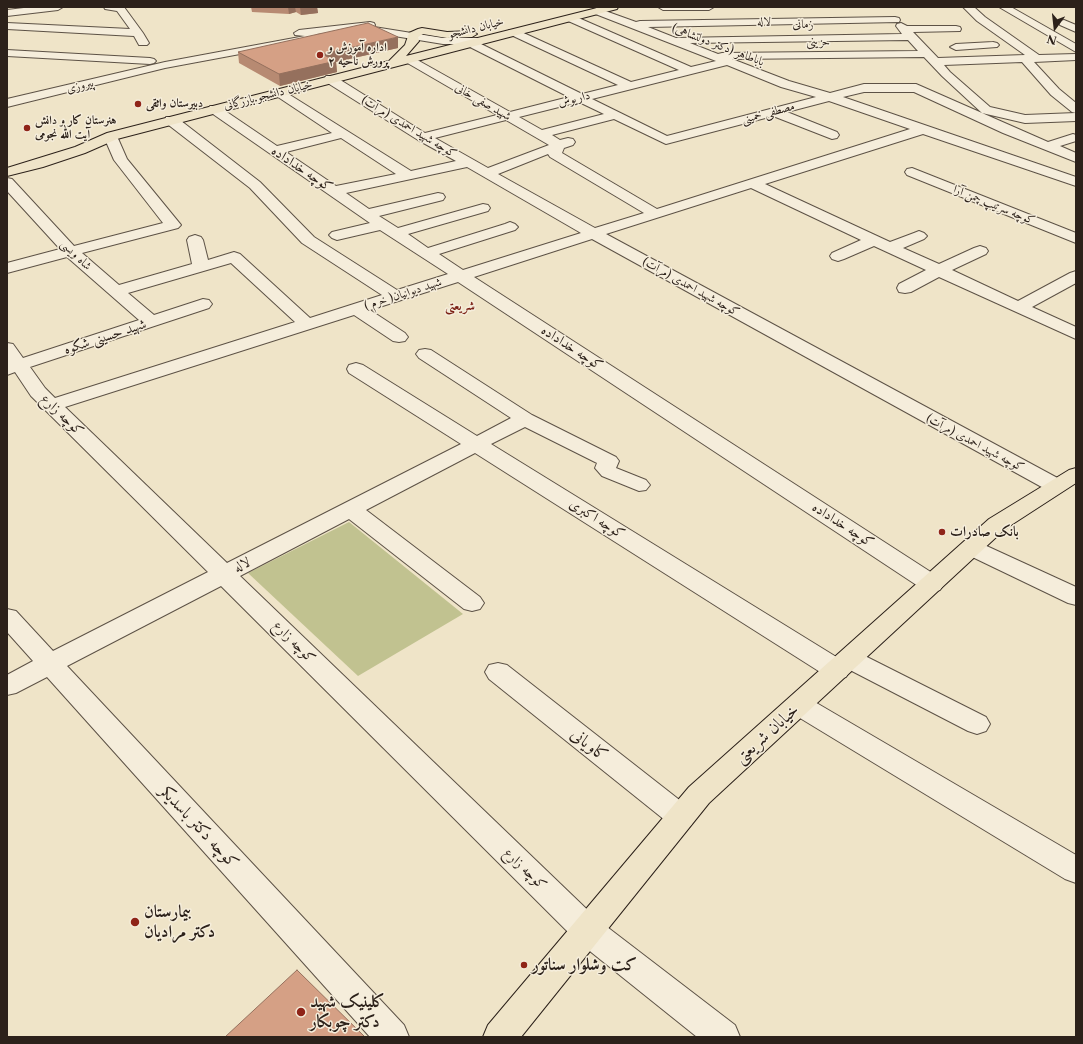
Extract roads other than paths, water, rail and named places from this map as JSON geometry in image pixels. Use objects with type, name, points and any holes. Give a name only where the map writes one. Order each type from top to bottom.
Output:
[{"type":"main road","name":"خیابان دانشجو","points":[[418,33],[464,35],[573,10],[597,11],[613,7]]},
{"type":"main road","name":"خیابان دانشجو","points":[[392,63],[513,32],[573,10]]},
{"type":"main road","points":[[392,63],[409,47],[418,33]]},
{"type":"main road","name":"خیابان دانشجو.بازرگانی","points":[[7,172],[73,153],[111,137],[392,63]]},
{"type":"main road","name":"خیابان شریعتی","points":[[500,1037],[699,795],[997,524],[1066,480]]},
{"type":"street","points":[[7,13],[58,7]]},
{"type":"street","points":[[7,53],[152,65],[138,33],[120,9],[109,7]]},
{"type":"street","points":[[663,7],[709,7]]},
{"type":"street","points":[[968,7],[1031,59],[1055,92],[1076,108]]},
{"type":"street","points":[[1006,9],[1024,7]]},
{"type":"street","points":[[1006,9],[1076,49]]},
{"type":"street","points":[[573,10],[690,71]]},
{"type":"street","name":"باباطاهر (دکتر دولتشاهی)","points":[[597,11],[785,84],[830,97],[1076,182]]},
{"type":"street","points":[[741,12],[758,38]]},
{"type":"street","points":[[892,14],[907,33],[946,74],[986,110],[1025,119],[1076,117]]},
{"type":"street","name":"لاله","points":[[634,26],[643,24],[748,22],[892,14]]},
{"type":"street","points":[[1064,23],[1076,29]]},
{"type":"street","points":[[7,26],[138,33]]},
{"type":"street","name":"زمانی","points":[[671,40],[907,33],[956,29]]},
{"type":"street","name":"پیروزی","points":[[7,103],[59,91],[152,65],[165,65],[283,42],[359,30],[418,33],[443,41],[482,40]]},
{"type":"street","points":[[513,32],[630,86]]},
{"type":"street","points":[[1064,41],[1076,41]]},
{"type":"street","points":[[469,43],[616,115]]},
{"type":"street","points":[[928,55],[942,47],[993,45]]},
{"type":"street","points":[[767,53],[785,84]]},
{"type":"street","name":"حزینی","points":[[710,56],[767,53],[928,55]]},
{"type":"street","points":[[928,55],[1031,59],[1076,57]]},
{"type":"street","name":"شهید صفی خانی","points":[[408,59],[559,145]]},
{"type":"street","name":"داریوش","points":[[423,137],[726,62]]},
{"type":"street","points":[[931,74],[946,74]]},
{"type":"street","points":[[861,75],[870,88]]},
{"type":"street","name":"کوچه شهید احمدی (مرآت)","points":[[330,79],[423,137],[594,234],[1066,480]]},
{"type":"street","points":[[22,88],[59,91]]},
{"type":"street","name":"مصطفی خمینی","points":[[616,115],[666,140],[870,88],[916,88],[1008,130],[1076,158]]},
{"type":"street","points":[[278,93],[408,175]]},
{"type":"street","name":"کوچه خداداده","points":[[214,109],[367,214],[932,584]]},
{"type":"street","points":[[775,112],[832,134]]},
{"type":"street","points":[[541,134],[616,115]]},
{"type":"street","points":[[172,120],[255,185],[308,240],[395,296]]},
{"type":"street","name":"شهید دیوانیان( خرم )","points":[[52,405],[924,129]]},
{"type":"street","points":[[275,151],[342,134]]},
{"type":"street","points":[[7,268],[173,224],[121,160],[111,137]]},
{"type":"street","points":[[1047,146],[1073,138]]},
{"type":"street","points":[[487,173],[573,141]]},
{"type":"street","points":[[559,145],[555,154],[656,214]]},
{"type":"street","points":[[334,192],[468,162]]},
{"type":"street","name":"کوچه سرتیپ چمن آرا","points":[[912,172],[1076,238]]},
{"type":"street","name":"شاه ویسی","points":[[7,182],[71,252],[151,321]]},
{"type":"street","points":[[753,184],[1076,334]]},
{"type":"street","points":[[367,214],[438,197]]},
{"type":"street","points":[[337,235],[390,229],[483,208]]},
{"type":"street","points":[[428,253],[510,227]]},
{"type":"street","points":[[891,248],[919,236]]},
{"type":"street","points":[[195,240],[201,266]]},
{"type":"street","points":[[838,256],[874,240]]},
{"type":"street","points":[[905,288],[938,270],[980,251]]},
{"type":"street","points":[[116,291],[234,257],[307,324]]},
{"type":"street","points":[[1019,307],[1076,276]]},
{"type":"street","name":"شهید حسینی شکوه","points":[[11,361],[151,321],[203,304]]},
{"type":"street","points":[[357,309],[399,337]]},
{"type":"street","points":[[425,354],[525,419],[609,461],[605,468],[609,472],[639,485]]},
{"type":"street","name":"کوچه زارع","points":[[11,361],[38,392],[587,930],[723,1037]]},
{"type":"street","name":"کوچه اکبری","points":[[356,369],[476,444],[844,664],[977,724]]},
{"type":"street","name":"لاله","points":[[7,686],[525,419]]},
{"type":"street","points":[[351,509],[472,603]]},
{"type":"street","points":[[972,548],[1076,597]]},
{"type":"street","name":"کوچه دکتر باسدیکر","points":[[7,617],[392,1037]]},
{"type":"street","name":"کاویانی","points":[[498,672],[681,817]]},
{"type":"street","points":[[799,705],[1076,870]]},
{"type":"place","name":"اداره آموزش و پرورش ناحیه ۲","points":[[320,55]]},
{"type":"place","name":"دبیرستان واثقی","points":[[138,104]]},
{"type":"place","name":"هنرستان کار و دانش آیت الله نجومی","points":[[27,128]]},
{"type":"place","name":"بانک صادرات","points":[[942,532]]},
{"type":"place","name":"بیمارستان دکتر مرادیان","points":[[135,922]]},
{"type":"place","name":"کت وشلوار سناتور","points":[[524,965]]},
{"type":"place","name":"کلینیک شهید دکتر چوبکار","points":[[301,1012]]},
{"type":"district","name":"شریعتی","points":[[460,306]]}]
